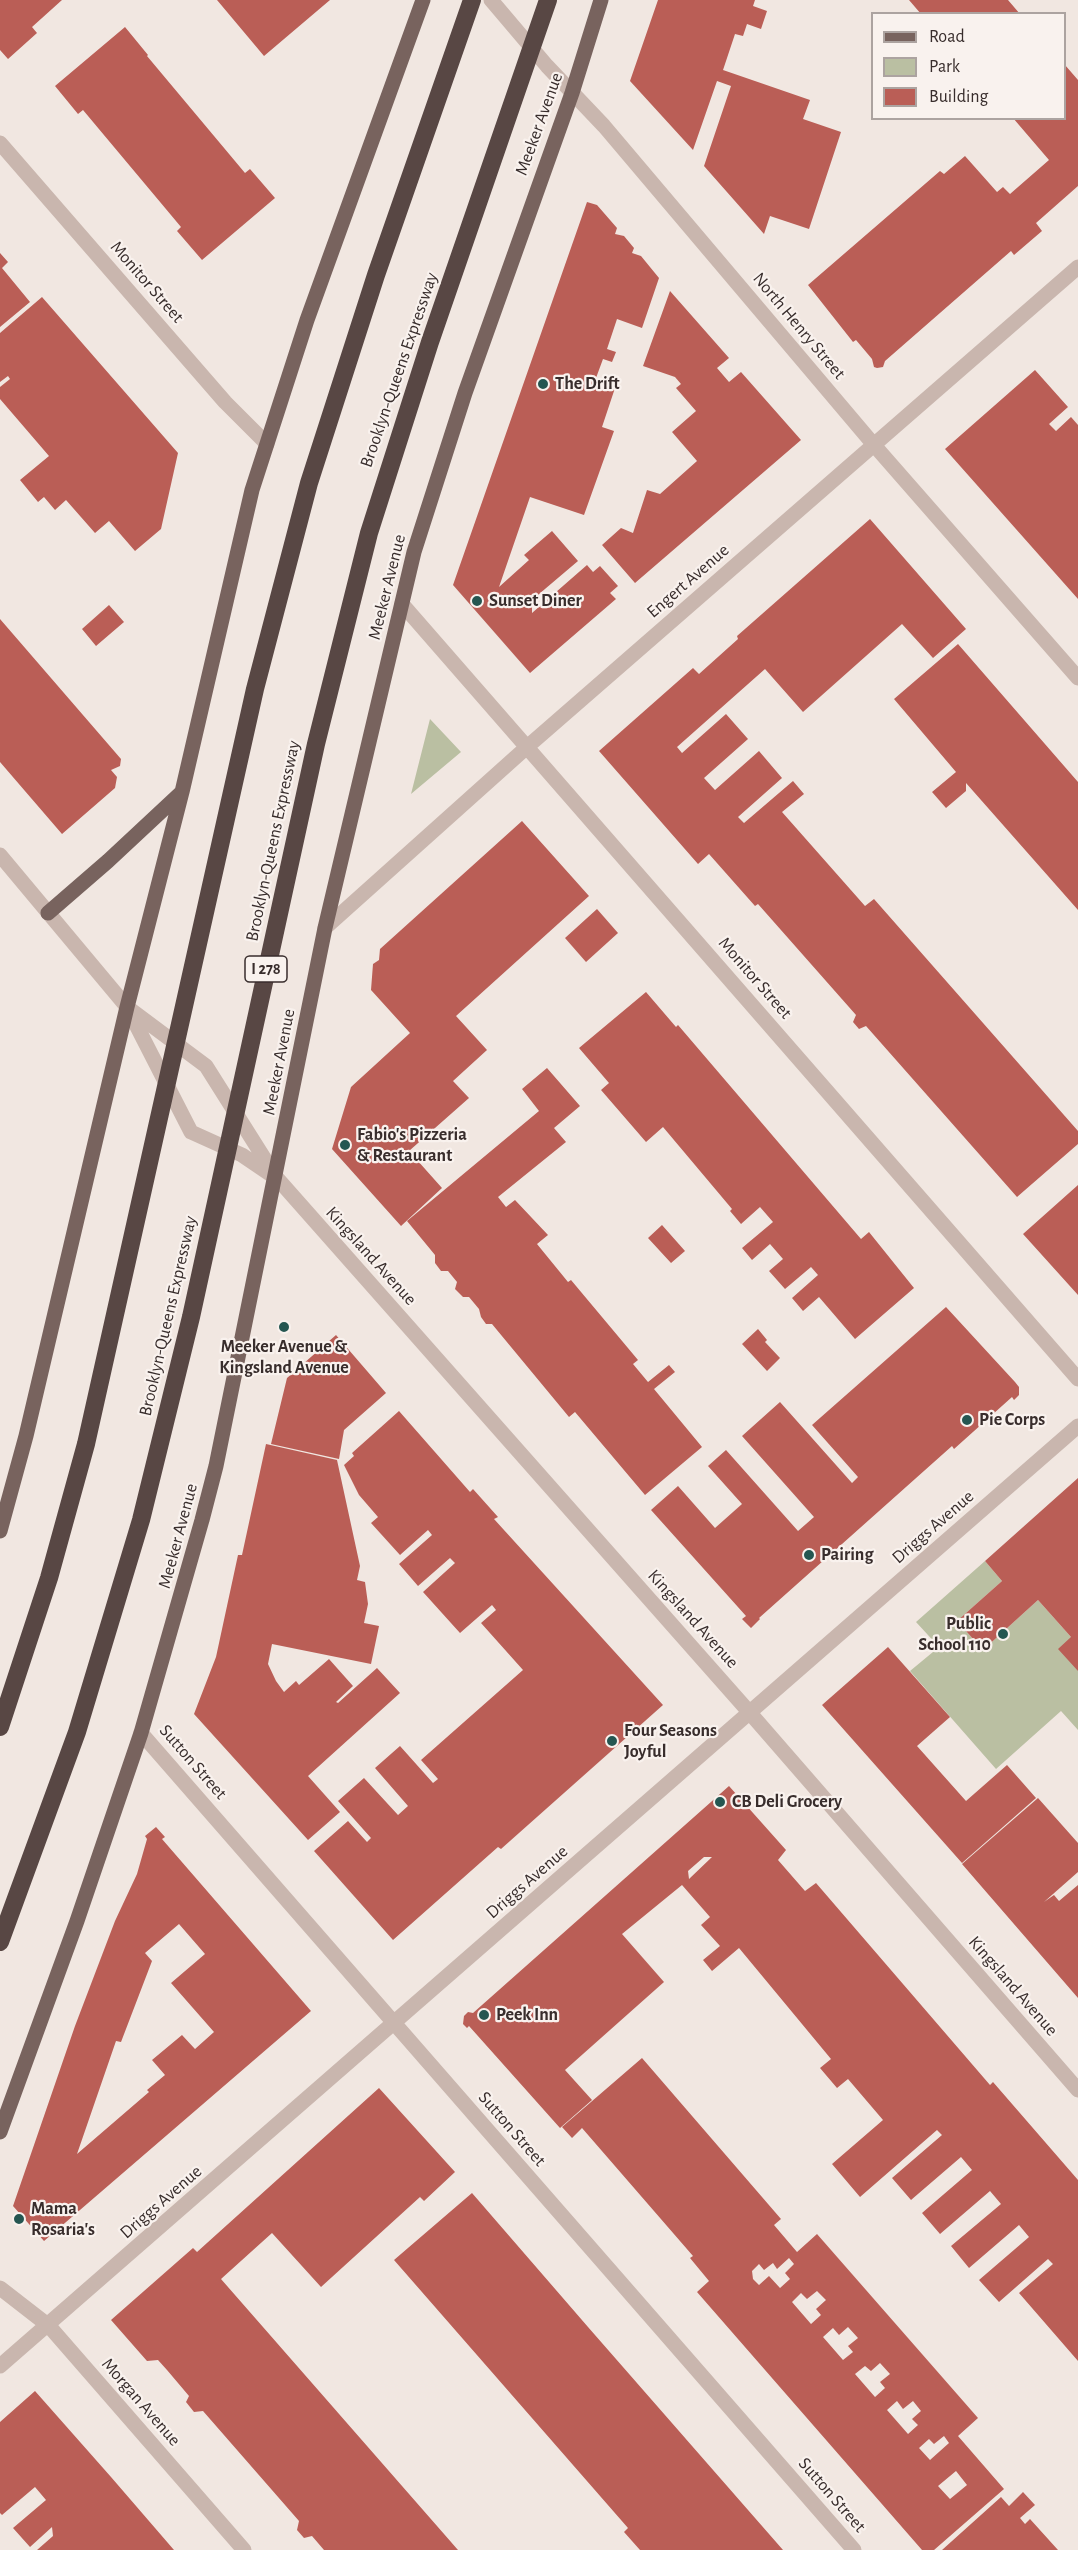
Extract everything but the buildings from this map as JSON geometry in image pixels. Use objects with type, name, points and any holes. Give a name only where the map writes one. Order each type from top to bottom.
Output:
[{"type":"highway","points":[[0,1727],[49,1578],[86,1444],[255,689],[309,483],[372,285],[472,0]]},
{"type":"highway","name":"Brooklyn-Queens Expressway","points":[[0,1942],[77,1732],[141,1520],[191,1317],[316,744],[369,533],[430,342],[548,0]]},
{"type":"main road","points":[[0,1531],[26,1436],[127,1006],[182,792],[241,533],[307,320],[423,0]]},
{"type":"main road","name":"Meeker Avenue","points":[[0,2132],[141,1733],[183,1594],[216,1466],[325,928],[402,604],[430,498],[572,93],[601,0]]},
{"type":"main road","points":[[48,913],[182,792]]},
{"type":"street","name":"North Henry Street","points":[[491,0],[611,135],[874,445],[1078,678]]},
{"type":"street","name":"Monitor Street","points":[[0,143],[225,402],[267,444]]},
{"type":"street","name":"Engert Avenue","points":[[325,928],[527,747],[1078,267]]},
{"type":"street","name":"Monitor Street","points":[[402,604],[1078,1378]]},
{"type":"street","name":"Kingsland Avenue","points":[[0,855],[127,1006],[206,1066],[276,1177],[750,1713],[1078,2090]]},
{"type":"street","name":"Kingsland Avenue","points":[[127,1006],[191,1132],[242,1155],[276,1177]]},
{"type":"street","name":"Driggs Avenue","points":[[0,2366],[49,2326],[1078,1426]]},
{"type":"street","name":"Sutton Street","points":[[141,1733],[854,2550]]},
{"type":"street","name":"Morgan Avenue","points":[[0,2288],[49,2326],[244,2550]]},
{"type":"green space","points":[[430,719],[461,752],[411,794]]},
{"type":"green space","name":"Public School 110","points":[[985,1561],[1002,1581],[957,1621],[983,1650],[1038,1600],[1071,1637],[1078,1671],[1078,1730],[1061,1711],[996,1769],[910,1671],[939,1647],[916,1622]]},
{"type":"place","name":"The Drift","points":[[543,384]]},
{"type":"place","name":"Sunset Diner","points":[[477,601]]},
{"type":"place","name":"Fabio's Pizzeria & Restaurant","points":[[345,1145]]},
{"type":"place","name":"Meeker Avenue & Kingsland Avenue","points":[[284,1327]]},
{"type":"place","name":"Pie Corps","points":[[967,1420]]},
{"type":"place","name":"Pairing","points":[[809,1555]]},
{"type":"place","name":"Public School 110","points":[[1003,1634]]},
{"type":"place","name":"Four Seasons Joyful","points":[[612,1741]]},
{"type":"place","name":"CB Deli Grocery","points":[[720,1802]]},
{"type":"place","name":"Peek Inn","points":[[484,2015]]},
{"type":"place","name":"Mama Rosaria's","points":[[19,2219]]}]
